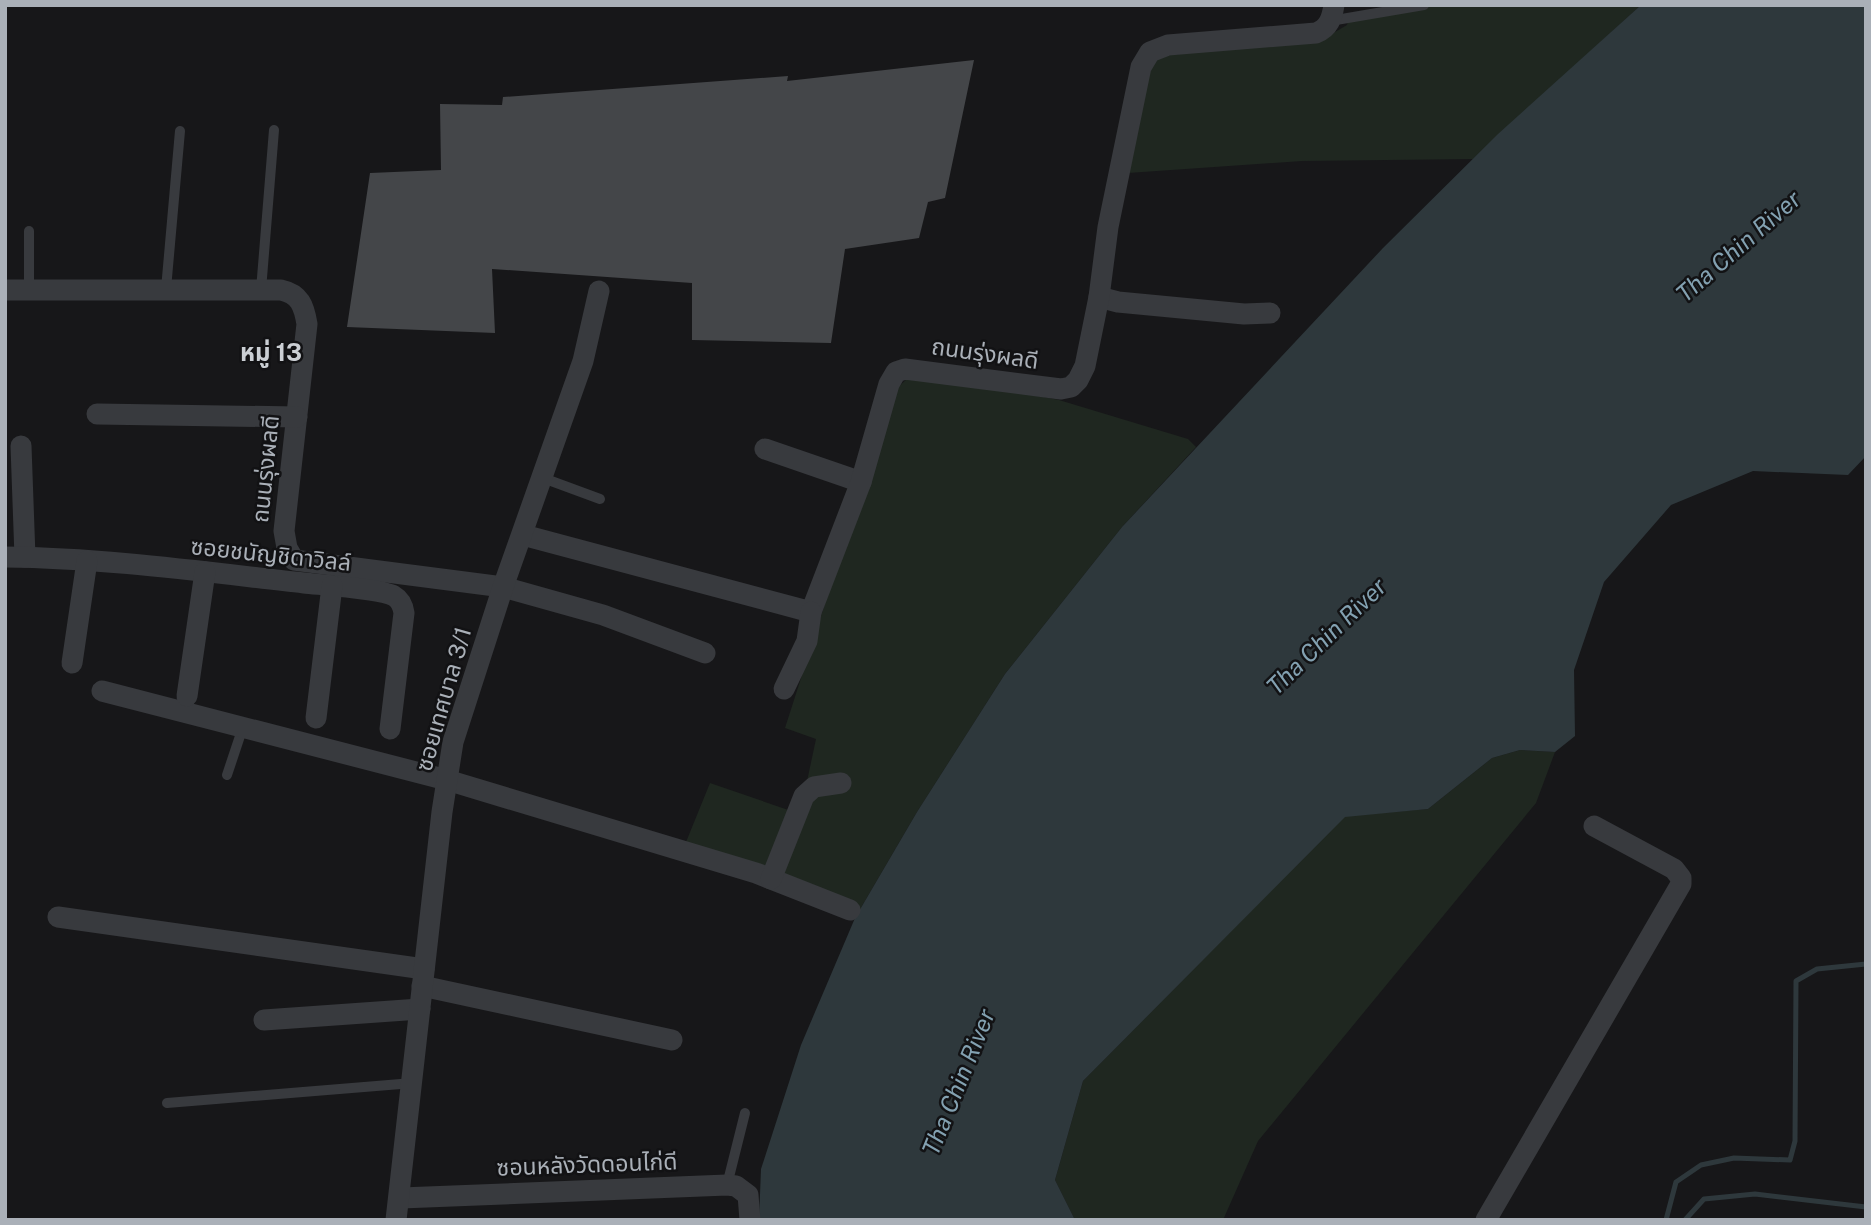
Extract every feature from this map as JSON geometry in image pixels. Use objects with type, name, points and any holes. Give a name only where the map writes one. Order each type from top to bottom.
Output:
[{"type":"street","name":"ถนนรุ่งผลดี","points":[[784,689],[807,641],[811,612],[861,482],[889,384],[896,372],[905,369],[1067,389],[1083,372],[1099,297],[1108,227],[1141,67],[1150,52],[1168,45],[1312,34],[1321,31],[1332,13]]},
{"type":"street","name":"ถนนรุ่งผลดี","points":[[5,290],[166,289],[292,292],[305,310],[307,324],[284,531],[287,548],[294,560],[503,587],[603,615],[705,653]]},
{"type":"street","name":"ซอยเทศบาล 3/1","points":[[396,1220],[401,1198],[423,977],[453,742],[503,587],[583,361],[598,291]]},
{"type":"street","points":[[1099,297],[1118,302],[1244,314],[1269,313]]},
{"type":"street","points":[[97,414],[297,416]]},
{"type":"street","points":[[15,557],[21,446]]},
{"type":"street","points":[[765,449],[861,482]]},
{"type":"street","points":[[523,535],[811,612]]},
{"type":"street","name":"ซอยชนัญชิดาวิลล์","points":[[15,557],[205,572],[395,596],[403,605],[404,613],[390,729]]},
{"type":"street","points":[[72,663],[87,561]]},
{"type":"street","points":[[187,696],[205,572]]},
{"type":"street","points":[[316,718],[332,586]]},
{"type":"street","points":[[102,691],[447,780],[771,879],[850,910]]},
{"type":"street","points":[[771,879],[804,796],[814,787],[841,783]]},
{"type":"street","points":[[1486,1220],[1681,884],[1679,872],[1594,826]]},
{"type":"street","points":[[58,917],[423,977],[672,1040]]},
{"type":"street","points":[[264,1020],[420,1009]]},
{"type":"street","points":[[727,1185],[736,1186],[748,1195],[750,1220]]},
{"type":"street","name":"ซอนหลังวัดดอนไก่ดี","points":[[401,1198],[727,1185]]},
{"type":"lane","points":[[1332,13],[1424,5]]},
{"type":"lane","points":[[261,290],[274,130]]},
{"type":"lane","points":[[166,289],[180,131]]},
{"type":"lane","points":[[29,231],[29,290]]},
{"type":"lane","points":[[543,478],[600,499]]},
{"type":"lane","points":[[227,775],[243,727]]},
{"type":"lane","points":[[167,1103],[413,1083]]},
{"type":"lane","points":[[727,1185],[745,1113]]},
{"type":"shaded area","points":[[1436,5],[1641,5],[1473,159],[1302,161],[1128,173],[1152,57],[1325,38],[1347,25],[1350,15]]},
{"type":"shaded area","points":[[908,378],[978,384],[1059,400],[1188,439],[1196,447],[1122,527],[1005,674],[917,812],[855,918],[686,842],[710,783],[800,814],[816,739],[785,728],[893,392]]},
{"type":"shaded area","points":[[1520,750],[1555,752],[1536,803],[1258,1141],[1223,1220],[1075,1220],[1055,1180],[1083,1081],[1345,816],[1428,809],[1492,758]]},
{"type":"water","name":"Tha Chin River","points":[[1641,5],[1866,5],[1866,456],[1848,475],[1753,471],[1671,505],[1604,582],[1574,670],[1575,736],[1555,752],[1520,750],[1492,758],[1428,809],[1345,817],[1083,1081],[1055,1180],[1075,1220],[759,1220],[761,1169],[801,1045],[855,918],[917,812],[1005,674],[1122,527],[1383,248],[1498,134]]},
{"type":"building","points":[[974,60],[945,198],[928,202],[919,238],[845,249],[831,343],[692,340],[692,283],[492,269],[495,333],[347,327],[370,173],[441,170],[440,104],[502,105],[503,97],[788,76],[787,81]]},
{"type":"waterway","points":[[1666,1220],[1676,1182],[1701,1165],[1734,1158],[1790,1160],[1795,1141],[1796,981],[1817,969],[1866,964]]},
{"type":"waterway","points":[[1685,1220],[1704,1199],[1755,1194],[1866,1207]]},
{"type":"district","name":"หมู่ 13","points":[[271,352]]}]
